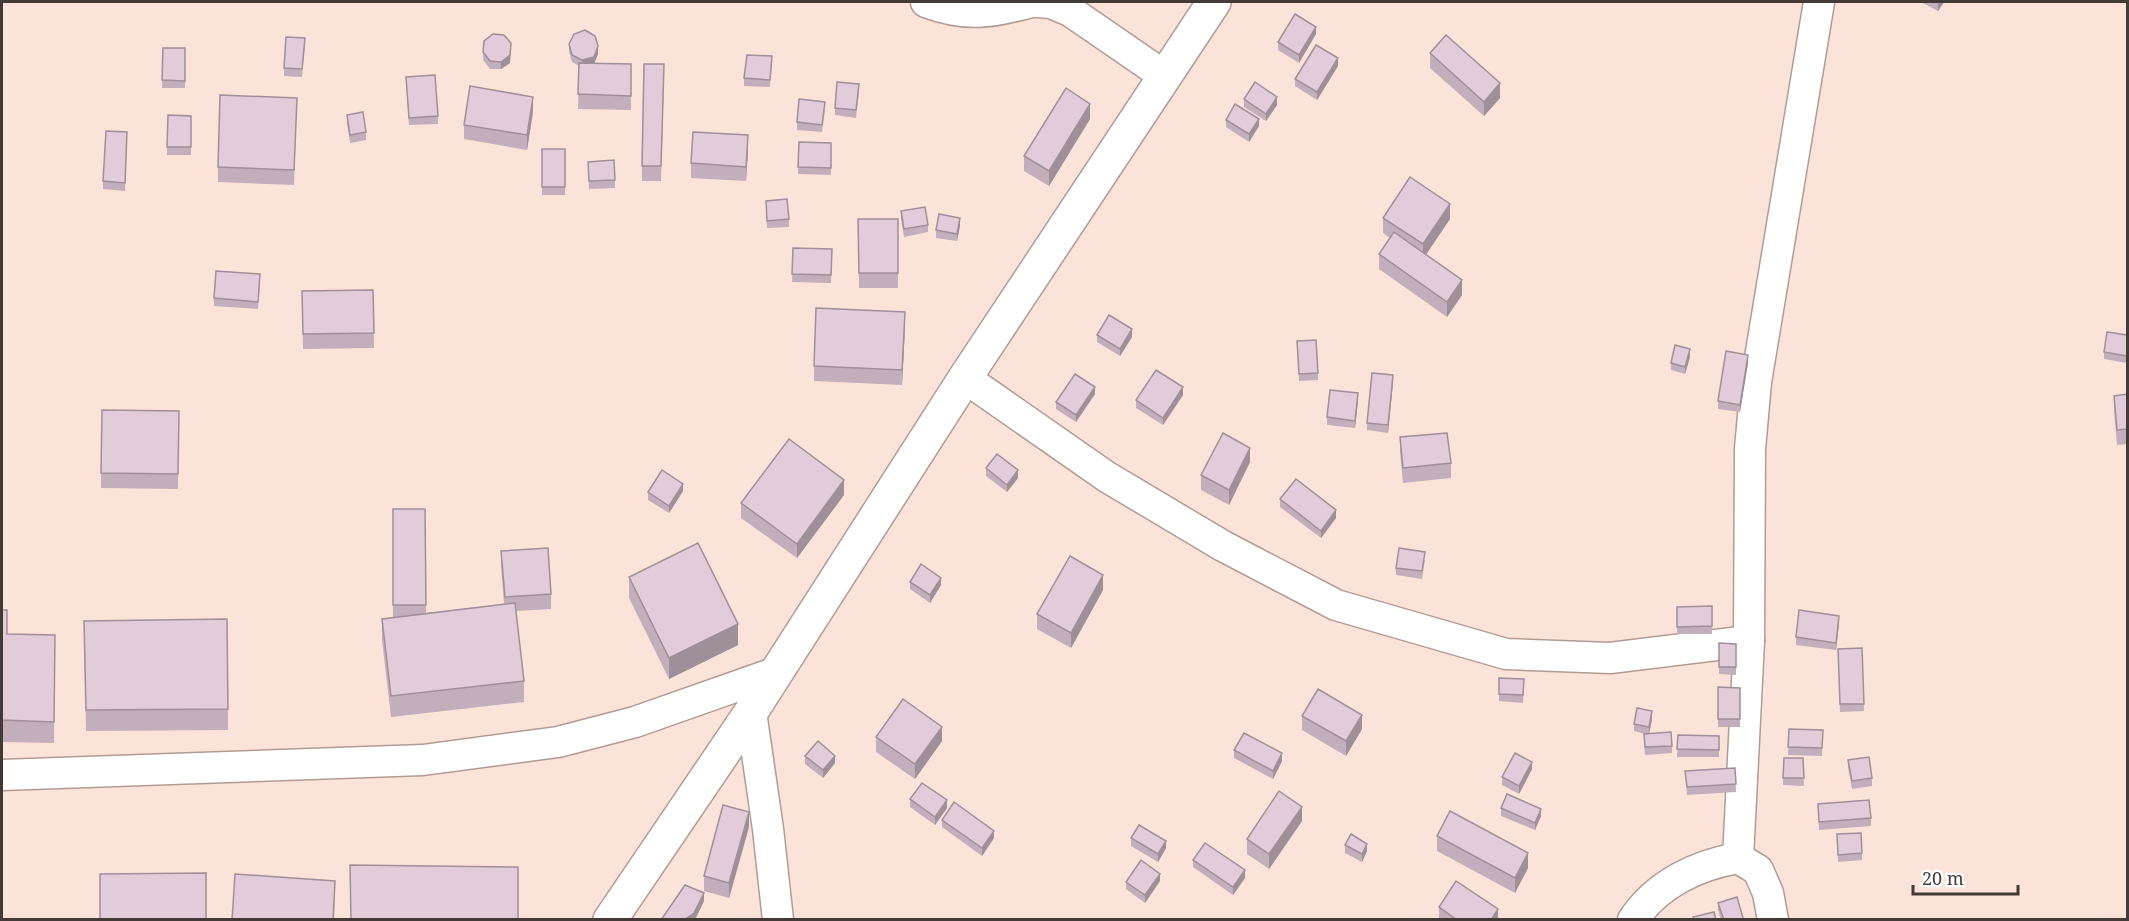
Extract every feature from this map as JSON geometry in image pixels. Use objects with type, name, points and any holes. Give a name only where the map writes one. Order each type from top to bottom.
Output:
[{"type":"street","points":[[926,2],[944,9],[966,13],[1007,9],[1031,2]]},
{"type":"street","points":[[1037,2],[1051,3],[1070,12],[1166,77]]},
{"type":"street","points":[[610,920],[751,712],[966,378],[1214,2]]},
{"type":"street","points":[[1738,858],[1749,641],[1750,449],[1756,382],[1819,2]]},
{"type":"street","points":[[966,378],[1107,477],[1223,546],[1336,604],[1506,654],[1610,658],[1749,641]]},
{"type":"street","points":[[2,775],[423,760],[558,742],[635,723],[777,672]]},
{"type":"street","points":[[751,712],[778,920]]},
{"type":"street","points":[[1633,920],[1640,908],[1676,879],[1713,862],[1738,858],[1758,870],[1768,893],[1773,920]]},
{"type":"building","points":[[1295,14],[1316,27],[1299,55],[1278,42]]},
{"type":"building","points":[[585,30],[595,36],[598,46],[594,57],[582,60],[572,55],[569,44],[574,34]]},
{"type":"building","points":[[493,34],[504,35],[511,43],[510,55],[501,62],[490,61],[483,52],[484,41]]},
{"type":"building","points":[[1446,35],[1500,83],[1484,102],[1430,53]]},
{"type":"building","points":[[286,37],[305,38],[302,69],[284,68]]},
{"type":"building","points":[[1316,45],[1338,58],[1317,92],[1295,79]]},
{"type":"building","points":[[163,48],[185,48],[185,81],[162,80]]},
{"type":"building","points":[[747,55],[772,56],[770,80],[744,78]]},
{"type":"building","points":[[579,63],[631,64],[631,96],[578,94]]},
{"type":"building","points":[[644,64],[664,64],[661,166],[642,166]]},
{"type":"building","points":[[435,75],[438,116],[409,118],[406,77]]},
{"type":"building","points":[[837,82],[859,84],[856,110],[835,108]]},
{"type":"building","points":[[1255,82],[1277,97],[1266,114],[1244,99]]},
{"type":"building","points":[[470,86],[533,97],[527,135],[464,125]]},
{"type":"building","points":[[1066,88],[1090,104],[1049,171],[1024,156]]},
{"type":"building","points":[[220,95],[297,98],[294,170],[218,167]]},
{"type":"building","points":[[799,99],[825,102],[822,125],[797,122]]},
{"type":"building","points":[[1235,104],[1259,119],[1249,134],[1226,120]]},
{"type":"building","points":[[363,112],[366,132],[350,135],[347,115]]},
{"type":"building","points":[[168,115],[191,116],[191,147],[167,147]]},
{"type":"building","points":[[106,131],[127,132],[125,183],[103,181]]},
{"type":"building","points":[[693,132],[748,135],[746,167],[691,163]]},
{"type":"building","points":[[799,142],[831,143],[831,168],[798,167]]},
{"type":"building","points":[[542,149],[565,149],[565,187],[542,187]]},
{"type":"building","points":[[614,160],[615,180],[589,181],[588,162]]},
{"type":"building","points":[[1410,177],[1450,204],[1423,244],[1383,218]]},
{"type":"building","points":[[787,199],[789,219],[767,221],[766,201]]},
{"type":"building","points":[[925,207],[928,225],[904,229],[901,211]]},
{"type":"building","points":[[939,214],[960,218],[957,234],[936,230]]},
{"type":"building","points":[[858,219],[898,219],[898,273],[859,273]]},
{"type":"building","points":[[1394,232],[1462,280],[1447,302],[1379,254]]},
{"type":"building","points":[[793,248],[832,249],[831,275],[792,274]]},
{"type":"building","points":[[216,271],[260,274],[258,302],[214,298]]},
{"type":"building","points":[[373,290],[374,333],[303,334],[302,291]]},
{"type":"building","points":[[816,308],[905,312],[902,370],[814,366]]},
{"type":"building","points":[[1109,315],[1132,329],[1120,349],[1097,335]]},
{"type":"building","points":[[2107,332],[2127,335],[2127,356],[2104,352]]},
{"type":"building","points":[[1316,340],[1318,373],[1299,374],[1297,341]]},
{"type":"building","points":[[1675,345],[1690,349],[1685,367],[1671,363]]},
{"type":"building","points":[[1726,351],[1748,355],[1740,405],[1718,401]]},
{"type":"building","points":[[1156,370],[1183,387],[1163,418],[1136,400]]},
{"type":"building","points":[[1372,373],[1393,375],[1388,425],[1367,423]]},
{"type":"building","points":[[1075,374],[1095,387],[1076,415],[1056,402]]},
{"type":"building","points":[[1330,390],[1358,393],[1355,421],[1327,417]]},
{"type":"building","points":[[2127,394],[2127,429],[2117,430],[2114,396]]},
{"type":"building","points":[[102,410],[179,411],[178,474],[101,473]]},
{"type":"building","points":[[1223,433],[1250,448],[1229,490],[1201,475]]},
{"type":"building","points":[[1447,433],[1451,463],[1403,468],[1400,437]]},
{"type":"building","points":[[789,439],[844,480],[797,544],[741,503]]},
{"type":"building","points":[[997,454],[1018,470],[1007,485],[986,468]]},
{"type":"building","points":[[662,470],[683,484],[669,506],[648,492]]},
{"type":"building","points":[[1296,479],[1336,510],[1321,531],[1280,499]]},
{"type":"building","points":[[393,509],[425,509],[426,605],[393,605]]},
{"type":"building","points":[[698,543],[738,624],[669,658],[629,577]]},
{"type":"building","points":[[548,548],[551,594],[505,597],[501,551]]},
{"type":"building","points":[[1399,548],[1425,552],[1422,571],[1396,568]]},
{"type":"building","points":[[1070,556],[1103,575],[1071,633],[1037,614]]},
{"type":"building","points":[[921,564],[941,578],[930,595],[910,582]]},
{"type":"building","points":[[515,603],[524,681],[391,696],[382,619]]},
{"type":"building","points":[[1712,606],[1712,626],[1677,627],[1677,607]]},
{"type":"building","points":[[2,610],[7,610],[7,634],[55,635],[54,722],[2,720]]},
{"type":"building","points":[[1799,610],[1839,616],[1836,643],[1796,637]]},
{"type":"building","points":[[227,619],[228,709],[86,710],[84,621]]},
{"type":"building","points":[[1719,643],[1736,644],[1736,667],[1719,667]]},
{"type":"building","points":[[1862,648],[1864,704],[1840,704],[1838,649]]},
{"type":"building","points":[[1499,678],[1524,679],[1523,695],[1499,694]]},
{"type":"building","points":[[1718,687],[1740,688],[1740,719],[1718,719]]},
{"type":"building","points":[[1318,689],[1362,715],[1346,741],[1302,716]]},
{"type":"building","points":[[903,699],[942,727],[915,764],[876,737]]},
{"type":"building","points":[[1637,708],[1652,711],[1649,727],[1634,724]]},
{"type":"building","points":[[1789,729],[1823,730],[1822,748],[1788,747]]},
{"type":"building","points":[[1671,732],[1672,746],[1645,747],[1644,734]]},
{"type":"building","points":[[1244,733],[1282,753],[1273,771],[1234,750]]},
{"type":"building","points":[[1678,735],[1719,736],[1719,750],[1677,749]]},
{"type":"building","points":[[818,741],[835,756],[823,770],[805,756]]},
{"type":"building","points":[[1515,753],[1532,762],[1519,786],[1502,777]]},
{"type":"building","points":[[1869,757],[1872,778],[1852,781],[1848,760]]},
{"type":"building","points":[[1784,758],[1803,758],[1804,778],[1783,778]]},
{"type":"building","points":[[1735,768],[1736,784],[1687,787],[1685,771]]},
{"type":"building","points":[[922,783],[947,800],[935,817],[910,799]]},
{"type":"building","points":[[1279,791],[1302,807],[1269,854],[1247,839]]},
{"type":"building","points":[[1507,794],[1541,809],[1535,823],[1501,808]]},
{"type":"building","points":[[1869,800],[1871,818],[1819,822],[1818,804]]},
{"type":"building","points":[[954,802],[994,831],[982,848],[942,820]]},
{"type":"building","points":[[723,805],[749,812],[729,883],[704,876]]},
{"type":"building","points":[[1450,811],[1528,853],[1515,878],[1437,836]]},
{"type":"building","points":[[1139,825],[1166,841],[1158,854],[1131,838]]},
{"type":"building","points":[[1861,833],[1862,853],[1838,855],[1837,834]]},
{"type":"building","points":[[1351,834],[1367,844],[1362,854],[1345,845]]},
{"type":"building","points":[[1205,843],[1245,870],[1233,887],[1193,860]]},
{"type":"building","points":[[1141,860],[1160,874],[1145,895],[1126,882]]},
{"type":"building","points":[[350,865],[518,867],[518,920],[351,920]]},
{"type":"building","points":[[206,873],[206,920],[100,920],[100,874]]},
{"type":"building","points":[[235,874],[335,881],[333,920],[232,920]]},
{"type":"building","points":[[1456,881],[1498,909],[1491,920],[1457,920],[1439,907]]},
{"type":"building","points":[[685,885],[704,893],[694,913],[684,920],[661,920]]},
{"type":"building","points":[[1737,897],[1743,918],[1724,920],[1718,903]]},
{"type":"building","points":[[1714,912],[1716,920],[1694,920],[1693,917]]}]
